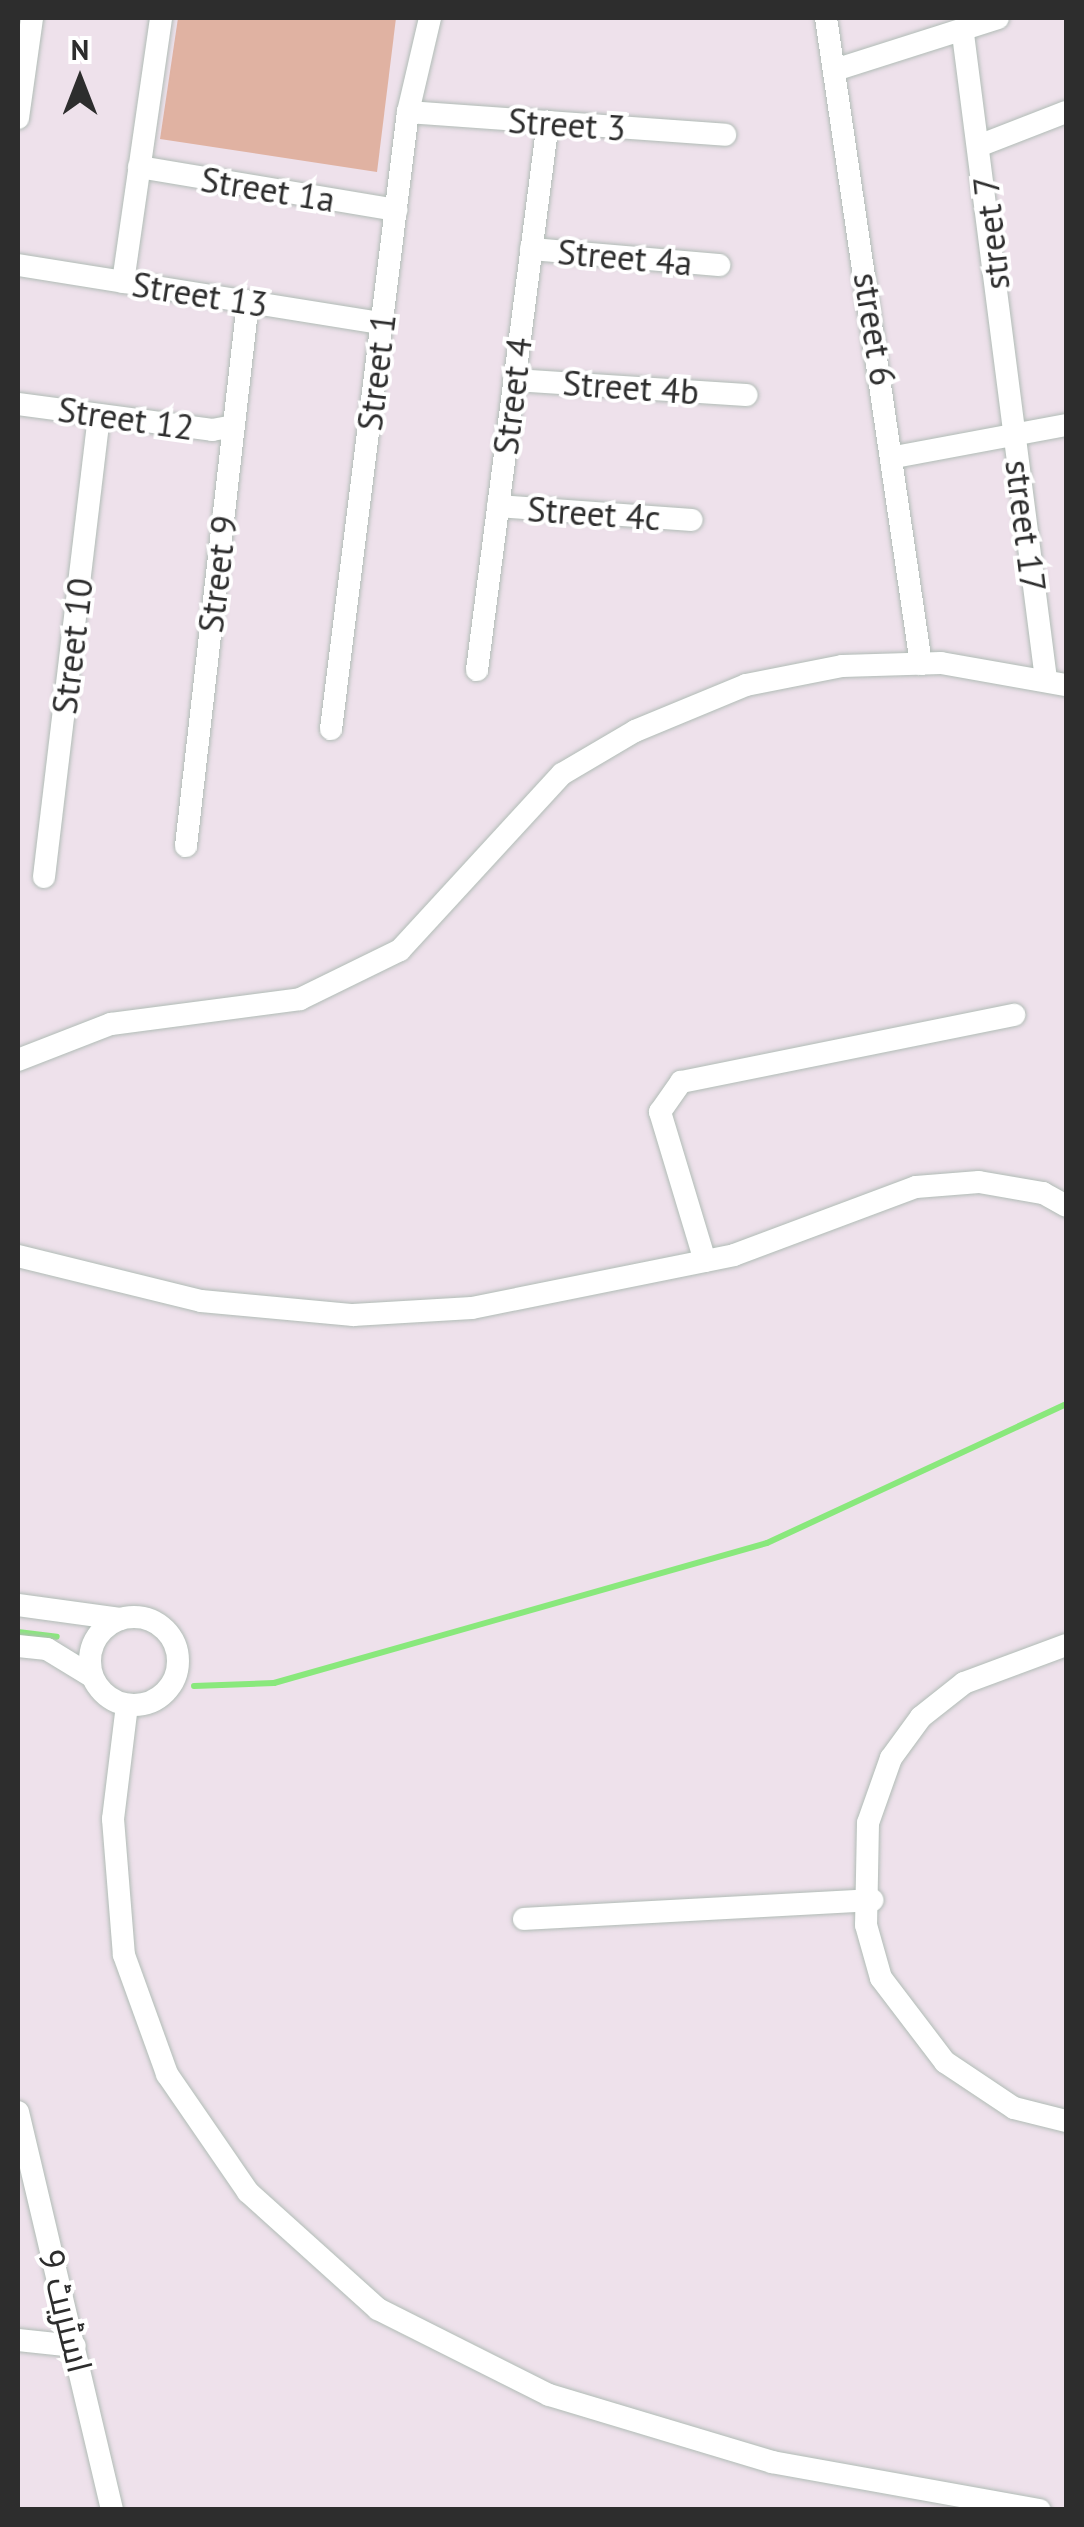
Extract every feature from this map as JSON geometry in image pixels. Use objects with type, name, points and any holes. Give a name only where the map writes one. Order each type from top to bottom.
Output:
[{"type":"street","points":[[18,118],[32,18]]},
{"type":"street","points":[[122,282],[161,18]]},
{"type":"street","name":"Street 1","points":[[332,729],[408,112],[430,18]]},
{"type":"street","name":"street 6","points":[[826,18],[895,457],[920,652]]},
{"type":"street","points":[[835,70],[962,34],[998,18]]},
{"type":"street","name":"street 7","points":[[962,34],[981,145],[1014,432]]},
{"type":"street","name":"Street 3","points":[[408,112],[725,135]]},
{"type":"street","points":[[981,145],[1066,112]]},
{"type":"street","name":"Street 4","points":[[476,670],[548,122]]},
{"type":"street","name":"Street 1a","points":[[139,167],[396,210]]},
{"type":"street","name":"Street 4a","points":[[531,249],[719,265]]},
{"type":"street","name":"Street 13","points":[[18,265],[382,323]]},
{"type":"street","name":"Street 9","points":[[186,846],[248,302]]},
{"type":"street","name":"Street 4b","points":[[514,380],[747,395]]},
{"type":"street","name":"Street 12","points":[[18,404],[234,426]]},
{"type":"street","name":"Street 10","points":[[44,877],[99,415]]},
{"type":"street","points":[[895,457],[1014,432],[1066,426]]},
{"type":"street","name":"street 17","points":[[1014,432],[1056,682]]},
{"type":"street","name":"Street 4c","points":[[498,506],[690,520]]},
{"type":"street","points":[[18,1060],[110,1024],[300,998],[400,950],[562,774],[635,731],[746,685],[920,652],[1056,682]]},
{"type":"street","points":[[705,1261],[660,1112],[680,1082],[1014,1014]]},
{"type":"street","points":[[18,1256],[200,1301],[353,1315],[472,1308],[705,1261],[916,1187],[979,1182],[1042,1193],[1066,1206]]},
{"type":"street","points":[[18,1605],[158,1624],[178,1658],[164,1694],[127,1704]]},
{"type":"street","points":[[91,1676],[92,1646],[120,1620]]},
{"type":"street","points":[[1066,1645],[964,1683],[922,1717],[891,1758],[868,1823],[872,1900],[866,1925],[881,1978],[906,2019],[945,2062],[1014,2108],[1066,2121]]},
{"type":"street","points":[[18,1646],[46,1649],[127,1704]]},
{"type":"street","points":[[127,1704],[113,1819],[124,1955],[167,2074],[248,2192],[378,2309],[586,2406],[772,2462],[1040,2510]]},
{"type":"street","points":[[524,1919],[872,1900]]},
{"type":"street","name":"اسٹریٹ 9","points":[[18,2112],[28,2200],[75,2346],[112,2510]]},
{"type":"street","points":[[18,2340],[75,2346]]},
{"type":"shaded area","points":[[178,18],[396,18],[377,172],[160,139]]},
{"type":"waterway","points":[[194,1686],[274,1683],[767,1543],[1066,1404]]},
{"type":"waterway","points":[[18,1632],[57,1637]]}]
